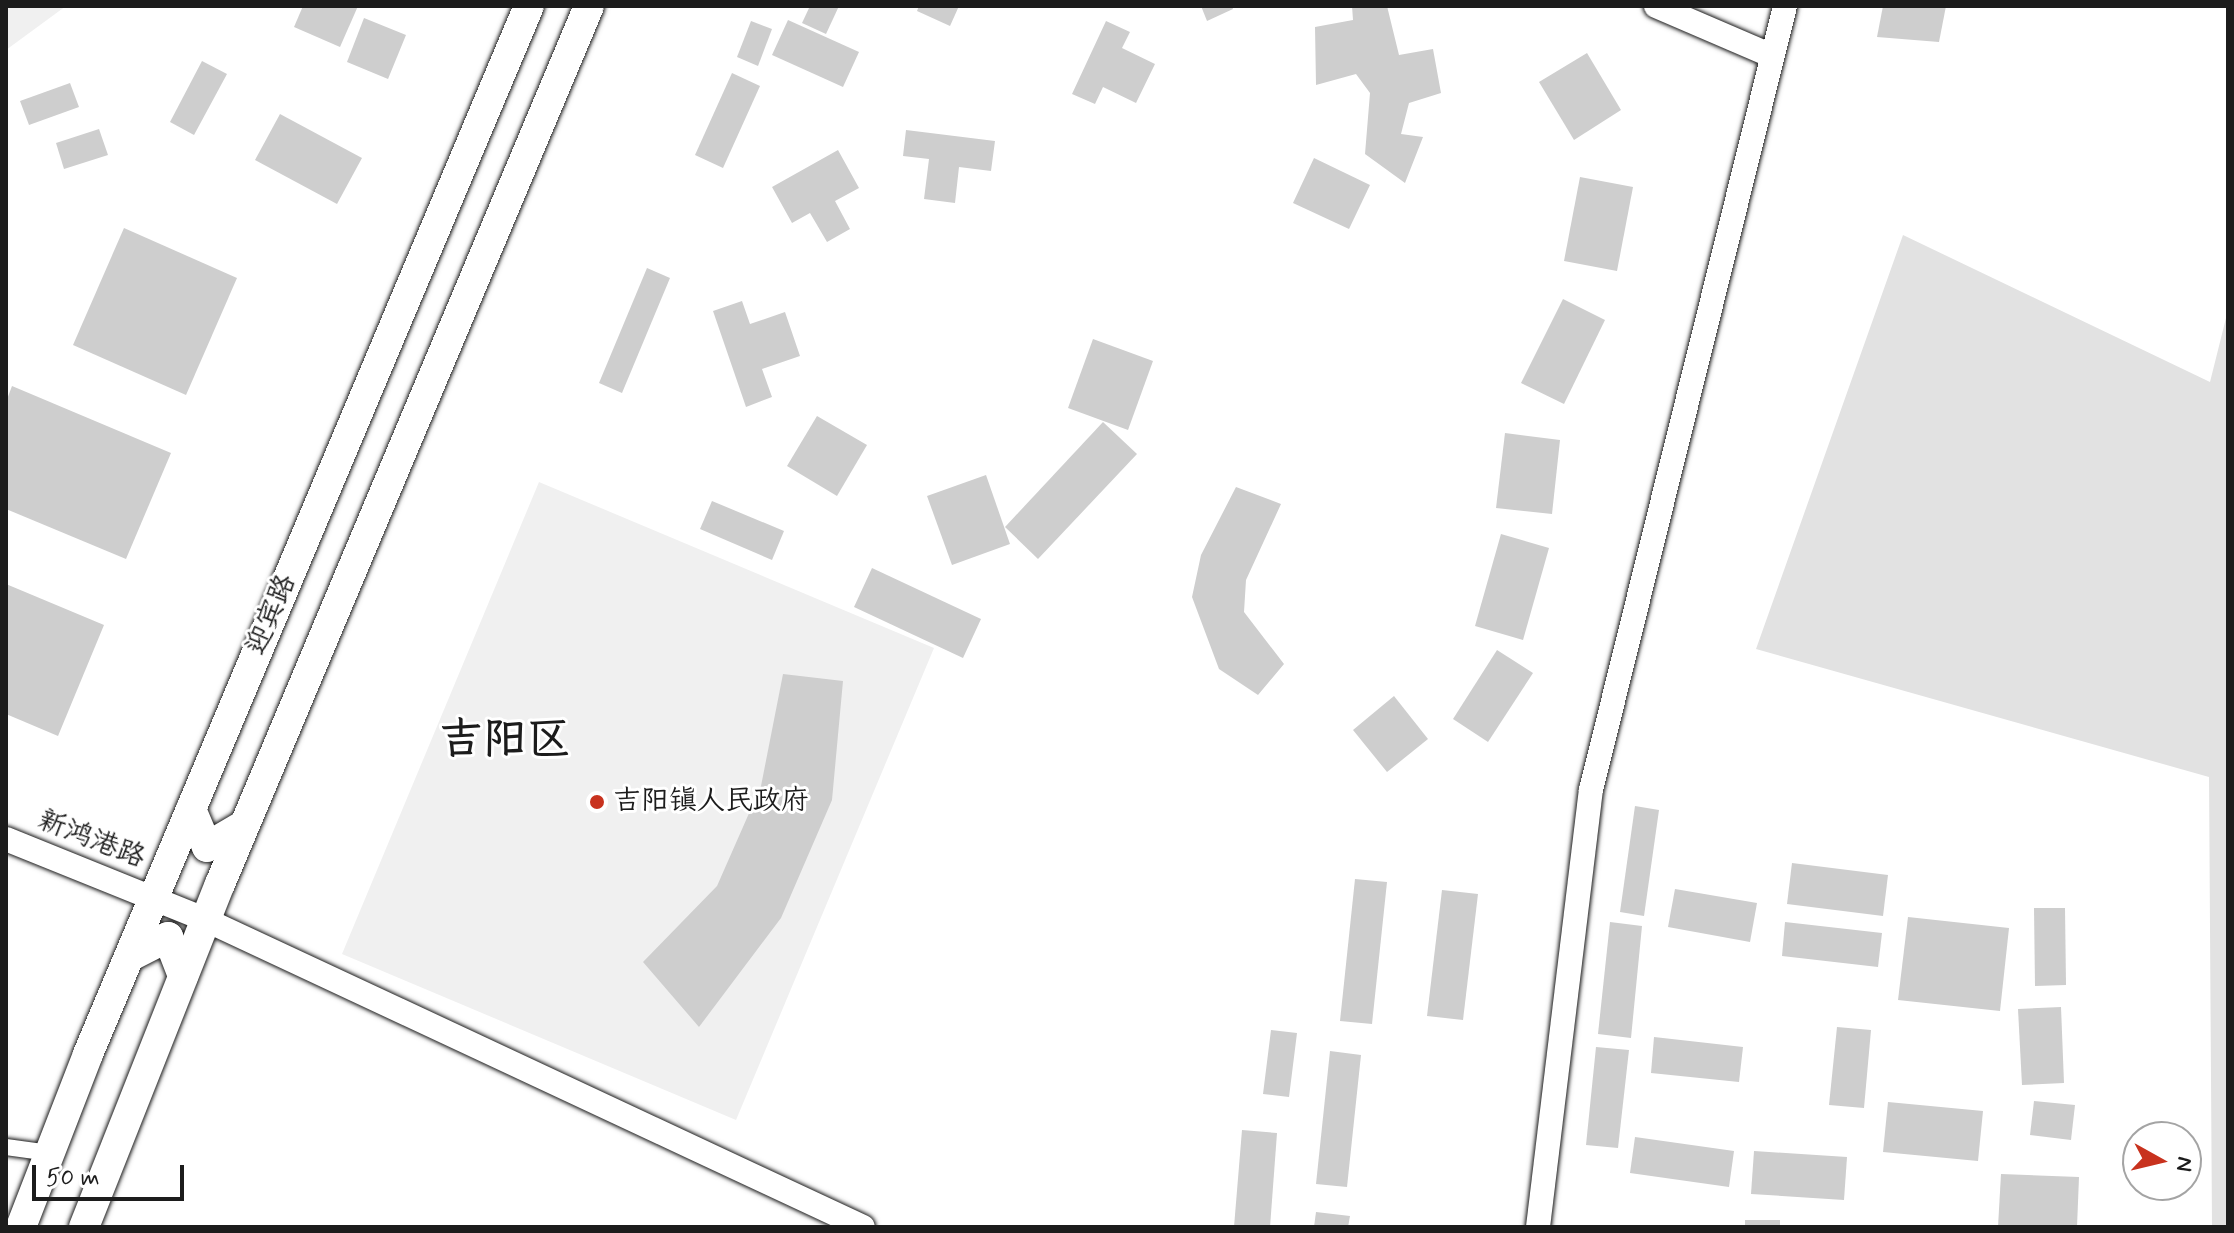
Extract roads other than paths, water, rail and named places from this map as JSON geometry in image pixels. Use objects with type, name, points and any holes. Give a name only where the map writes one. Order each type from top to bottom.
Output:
[{"type":"highway","name":"迎宾路","points":[[21,1227],[129,957],[529,6]]},
{"type":"highway","name":"迎宾路","points":[[84,1227],[244,825],[589,6]]},
{"type":"highway","points":[[191,809],[207,847],[244,825]]},
{"type":"highway","points":[[129,957],[168,937],[183,976]]},
{"type":"street","points":[[1656,6],[1772,56]]},
{"type":"street","points":[[1538,1227],[1591,790],[1785,6]]},
{"type":"street","name":"新鸿港路","points":[[6,839],[155,896],[863,1227]]},
{"type":"street","points":[[6,1147],[50,1153]]},
{"type":"place","name":"吉阳镇人民政府","points":[[597,802]]},
{"type":"district","name":"吉阳区","points":[[505,741]]}]
